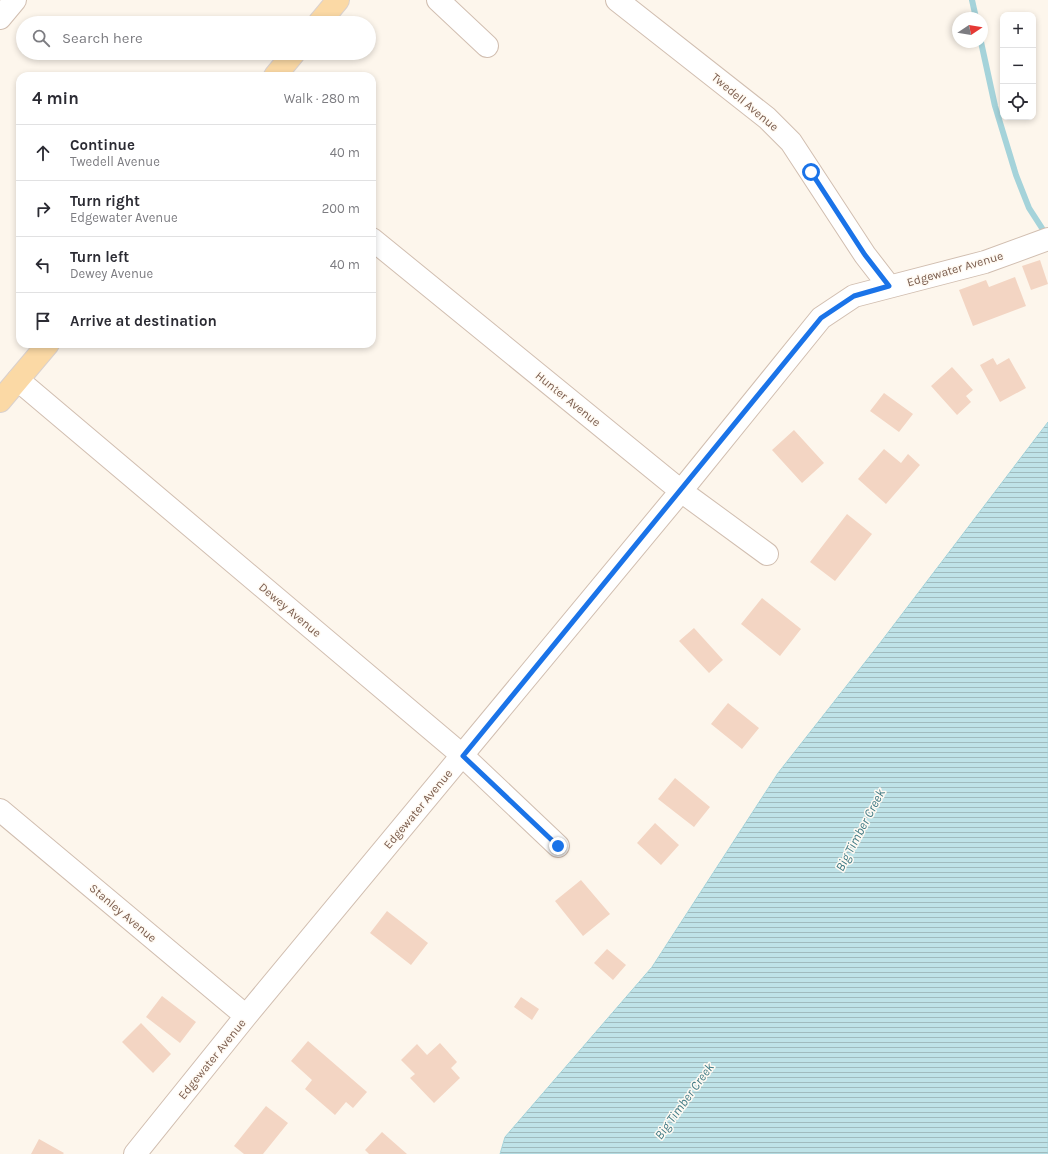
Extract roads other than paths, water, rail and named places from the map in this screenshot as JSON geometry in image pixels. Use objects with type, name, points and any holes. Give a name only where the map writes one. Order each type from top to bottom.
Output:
[{"type":"main road","points":[[325,16],[338,0]]},
{"type":"main road","points":[[278,72],[288,60]]},
{"type":"main road","points":[[0,401],[45,348]]},
{"type":"street","points":[[0,18],[15,0]]},
{"type":"street","points":[[438,0],[486,46]]},
{"type":"street","name":"Twedell Avenue","points":[[617,0],[767,118],[790,142],[861,249],[889,286]]},
{"type":"street","name":"Edgewater Avenue","points":[[135,1154],[246,1016],[463,756],[821,318],[854,296],[985,262],[1048,239]]},
{"type":"street","name":"Hunter Avenue","points":[[376,242],[681,491],[767,554]]},
{"type":"street","name":"Dewey Avenue","points":[[18,380],[463,756],[558,846]]},
{"type":"street","name":"Stanley Avenue","points":[[0,810],[246,1016]]},
{"type":"water","name":"Big Timber Creek","points":[[1048,422],[1048,1154],[500,1154],[505,1137],[652,967],[778,773],[877,647]]},
{"type":"waterway","points":[[972,0],[975,12]]},
{"type":"waterway","points":[[982,48],[995,106],[1016,175],[1029,208],[1047,236]]}]
